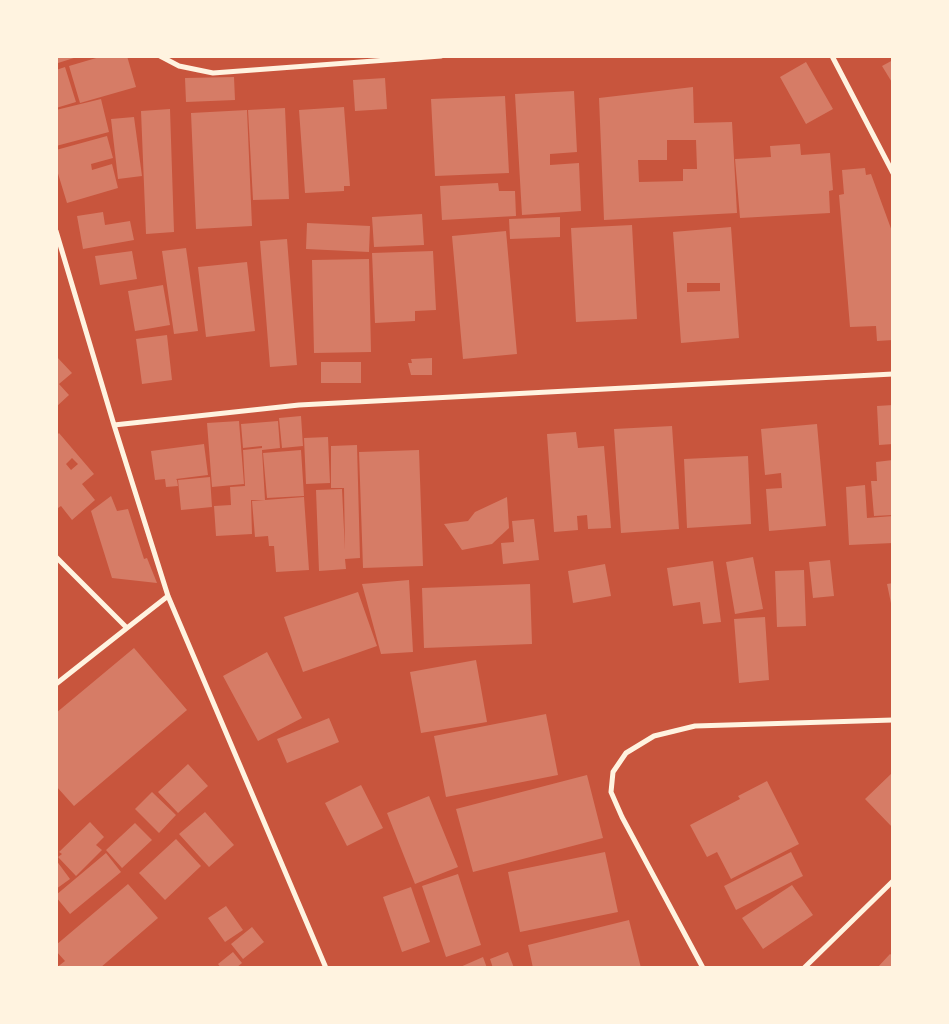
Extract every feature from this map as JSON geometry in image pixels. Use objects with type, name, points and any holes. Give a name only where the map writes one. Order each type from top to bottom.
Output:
[{"type":"street","points":[[160,56],[179,66],[213,73],[440,56]]},
{"type":"street","points":[[832,56],[893,173]]},
{"type":"street","points":[[56,231],[168,596],[326,968]]},
{"type":"street","points":[[114,425],[299,405],[893,374]]},
{"type":"street","points":[[56,557],[127,628]]},
{"type":"street","points":[[56,684],[168,596]]},
{"type":"street","points":[[703,968],[622,817],[611,792],[613,772],[626,753],[654,736],[695,726],[893,720]]},
{"type":"street","points":[[804,968],[893,881]]},
{"type":"building","points":[[56,56],[77,56],[77,57],[58,63]]},
{"type":"building","points":[[103,56],[127,56],[136,87],[80,103],[69,66]]},
{"type":"building","points":[[893,60],[893,84],[882,66]]},
{"type":"building","points":[[806,62],[833,109],[806,124],[780,77]]},
{"type":"building","points":[[65,67],[76,102],[56,108],[56,70]]},
{"type":"building","points":[[234,77],[235,100],[186,102],[185,78]]},
{"type":"building","points":[[385,78],[387,109],[355,111],[353,80]]},
{"type":"building","points":[[693,87],[694,123],[732,122],[737,213],[604,220],[599,98]],"holes":[[[667,140],[696,140],[697,169],[683,169],[683,181],[639,182],[638,160],[667,160]]]},
{"type":"building","points":[[574,91],[577,152],[550,154],[550,165],[579,163],[581,211],[522,215],[515,94]]},
{"type":"building","points":[[505,96],[509,173],[435,176],[431,99]]},
{"type":"building","points":[[101,99],[109,132],[56,146],[56,110]]},
{"type":"building","points":[[344,107],[350,186],[344,186],[344,191],[305,193],[299,110]]},
{"type":"building","points":[[285,108],[289,199],[253,200],[248,110]]},
{"type":"building","points":[[170,109],[174,232],[146,234],[141,111]]},
{"type":"building","points":[[247,110],[252,226],[196,229],[191,113]]},
{"type":"building","points":[[134,117],[142,176],[118,179],[111,119]]},
{"type":"building","points":[[107,136],[113,158],[91,164],[92,170],[112,164],[118,188],[67,203],[56,167],[56,150]]},
{"type":"building","points":[[800,144],[801,155],[830,153],[833,190],[829,191],[830,213],[740,218],[735,159],[771,157],[770,146]]},
{"type":"building","points":[[865,168],[866,175],[871,174],[893,234],[893,340],[877,341],[876,326],[850,327],[839,195],[844,194],[842,170]]},
{"type":"building","points":[[498,183],[499,191],[515,191],[516,216],[442,220],[440,186]]},
{"type":"building","points":[[103,212],[105,225],[130,221],[134,240],[83,249],[77,216]]},
{"type":"building","points":[[422,214],[424,245],[374,247],[372,217]]},
{"type":"building","points":[[560,217],[560,237],[510,239],[509,219]]},
{"type":"building","points":[[307,223],[370,226],[369,252],[306,249]]},
{"type":"building","points":[[632,225],[637,319],[576,322],[571,228]]},
{"type":"building","points":[[731,227],[739,338],[681,343],[673,232]],"holes":[[[687,283],[720,283],[720,291],[687,292]]]},
{"type":"building","points":[[506,231],[517,354],[463,359],[452,236]]},
{"type":"building","points":[[287,239],[297,365],[270,367],[260,241]]},
{"type":"building","points":[[186,248],[198,331],[174,334],[162,251]]},
{"type":"building","points":[[132,251],[137,279],[100,285],[95,256]]},
{"type":"building","points":[[433,251],[436,310],[415,311],[415,321],[375,323],[372,253]]},
{"type":"building","points":[[369,259],[371,352],[314,353],[312,260]]},
{"type":"building","points":[[247,262],[255,331],[206,337],[198,267]]},
{"type":"building","points":[[163,285],[170,325],[135,331],[128,291]]},
{"type":"building","points":[[167,335],[172,380],[142,384],[136,339]]},
{"type":"building","points":[[56,356],[72,373],[59,384],[69,395],[56,407]]},
{"type":"building","points":[[432,358],[432,375],[411,375],[408,363],[412,363],[411,359]]},
{"type":"building","points":[[321,362],[361,362],[361,383],[321,383]]},
{"type":"building","points":[[893,405],[893,444],[879,445],[877,406]]},
{"type":"building","points":[[301,416],[303,446],[282,448],[279,418]]},
{"type":"building","points":[[239,421],[244,484],[212,487],[207,423]]},
{"type":"building","points":[[278,421],[280,448],[262,450],[265,500],[251,500],[252,534],[216,536],[214,506],[231,505],[230,487],[245,486],[243,450],[262,448],[262,446],[243,448],[241,424]]},
{"type":"building","points":[[817,424],[826,526],[769,531],[766,489],[782,488],[781,473],[765,475],[761,429]]},
{"type":"building","points":[[672,426],[679,529],[621,533],[614,429]]},
{"type":"building","points":[[576,432],[578,448],[604,446],[611,528],[588,529],[587,515],[577,516],[578,530],[554,532],[547,434]]},
{"type":"building","points":[[59,433],[94,474],[82,484],[95,500],[72,520],[61,506],[56,507],[56,436]],"holes":[[[72,458],[78,464],[71,470],[66,464]]]},
{"type":"building","points":[[328,437],[330,483],[306,484],[304,438]]},
{"type":"building","points":[[204,444],[208,475],[176,479],[178,486],[166,487],[165,479],[155,480],[151,451]]},
{"type":"building","points":[[357,445],[360,558],[345,559],[346,569],[319,571],[316,490],[342,489],[345,550],[344,488],[331,488],[331,446]]},
{"type":"building","points":[[301,450],[304,496],[267,498],[263,453]]},
{"type":"building","points":[[419,450],[423,566],[363,568],[359,452]]},
{"type":"building","points":[[748,456],[751,524],[687,528],[684,459]]},
{"type":"building","points":[[893,460],[893,515],[874,516],[871,481],[877,481],[876,462]]},
{"type":"building","points":[[210,477],[212,507],[181,510],[178,480]]},
{"type":"building","points":[[865,485],[867,518],[893,516],[893,543],[849,545],[846,487]]},
{"type":"building","points":[[111,496],[117,511],[128,509],[144,559],[147,558],[157,583],[112,578],[91,511]]},
{"type":"building","points":[[304,497],[309,570],[276,572],[274,546],[269,546],[268,536],[255,537],[252,501]]},
{"type":"building","points":[[507,497],[509,528],[492,544],[462,550],[444,524],[468,521],[475,512]]},
{"type":"building","points":[[534,519],[539,560],[503,564],[501,543],[514,542],[512,521]]},
{"type":"building","points":[[753,557],[763,609],[735,614],[726,562]]},
{"type":"building","points":[[830,560],[834,596],[813,598],[809,562]]},
{"type":"building","points":[[713,561],[721,622],[703,624],[700,602],[673,606],[667,568]]},
{"type":"building","points":[[605,564],[611,596],[573,603],[568,571]]},
{"type":"building","points":[[804,570],[806,626],[777,627],[775,571]]},
{"type":"building","points":[[409,580],[413,652],[381,654],[362,584]]},
{"type":"building","points":[[893,583],[893,607],[892,608],[887,584]]},
{"type":"building","points":[[530,584],[532,644],[424,648],[422,588]]},
{"type":"building","points":[[358,592],[377,646],[303,672],[284,617]]},
{"type":"building","points":[[765,617],[769,680],[739,683],[734,619]]},
{"type":"building","points":[[134,648],[187,710],[74,806],[56,786],[56,713]]},
{"type":"building","points":[[267,652],[302,718],[258,741],[223,676]]},
{"type":"building","points":[[476,660],[487,722],[421,733],[410,672]]},
{"type":"building","points":[[546,714],[558,775],[446,797],[434,736]]},
{"type":"building","points":[[329,718],[339,742],[287,763],[277,739]]},
{"type":"building","points":[[188,764],[208,786],[178,813],[158,792]]},
{"type":"building","points":[[893,772],[893,828],[865,799]]},
{"type":"building","points":[[587,775],[603,838],[473,872],[456,809]]},
{"type":"building","points":[[767,781],[799,844],[731,879],[717,852],[707,857],[690,825],[740,799],[738,796]]},
{"type":"building","points":[[361,785],[383,828],[347,846],[325,803]]},
{"type":"building","points":[[152,792],[176,815],[159,833],[135,809]]},
{"type":"building","points":[[429,796],[458,867],[415,884],[387,813]]},
{"type":"building","points":[[205,812],[234,845],[209,867],[179,834]]},
{"type":"building","points":[[90,822],[104,837],[96,845],[102,850],[76,876],[58,857],[62,854],[59,852]]},
{"type":"building","points":[[135,823],[152,840],[122,868],[106,850]]},
{"type":"building","points":[[176,839],[201,866],[165,900],[139,873]]},
{"type":"building","points":[[605,852],[618,912],[520,932],[508,872]]},
{"type":"building","points":[[791,852],[803,876],[736,910],[724,886]]},
{"type":"building","points":[[106,853],[121,872],[70,914],[56,895]]},
{"type":"building","points":[[56,860],[70,879],[56,889]]},
{"type":"building","points":[[458,874],[481,945],[446,957],[422,886]]},
{"type":"building","points":[[128,884],[158,918],[100,968],[56,968],[65,961],[56,951],[56,945]]},
{"type":"building","points":[[792,885],[813,915],[763,949],[742,918]]},
{"type":"building","points":[[411,887],[430,942],[402,952],[383,897]]},
{"type":"building","points":[[226,906],[243,930],[225,942],[208,918]]},
{"type":"building","points":[[629,920],[641,968],[533,968],[528,945]]},
{"type":"building","points":[[252,927],[264,942],[243,959],[231,944]]},
{"type":"building","points":[[233,952],[242,963],[236,968],[221,968],[218,964]]},
{"type":"building","points":[[508,952],[514,968],[493,968],[490,959]]},
{"type":"building","points":[[890,954],[893,956],[893,968],[877,968]]},
{"type":"building","points":[[483,957],[487,968],[458,968]]}]
